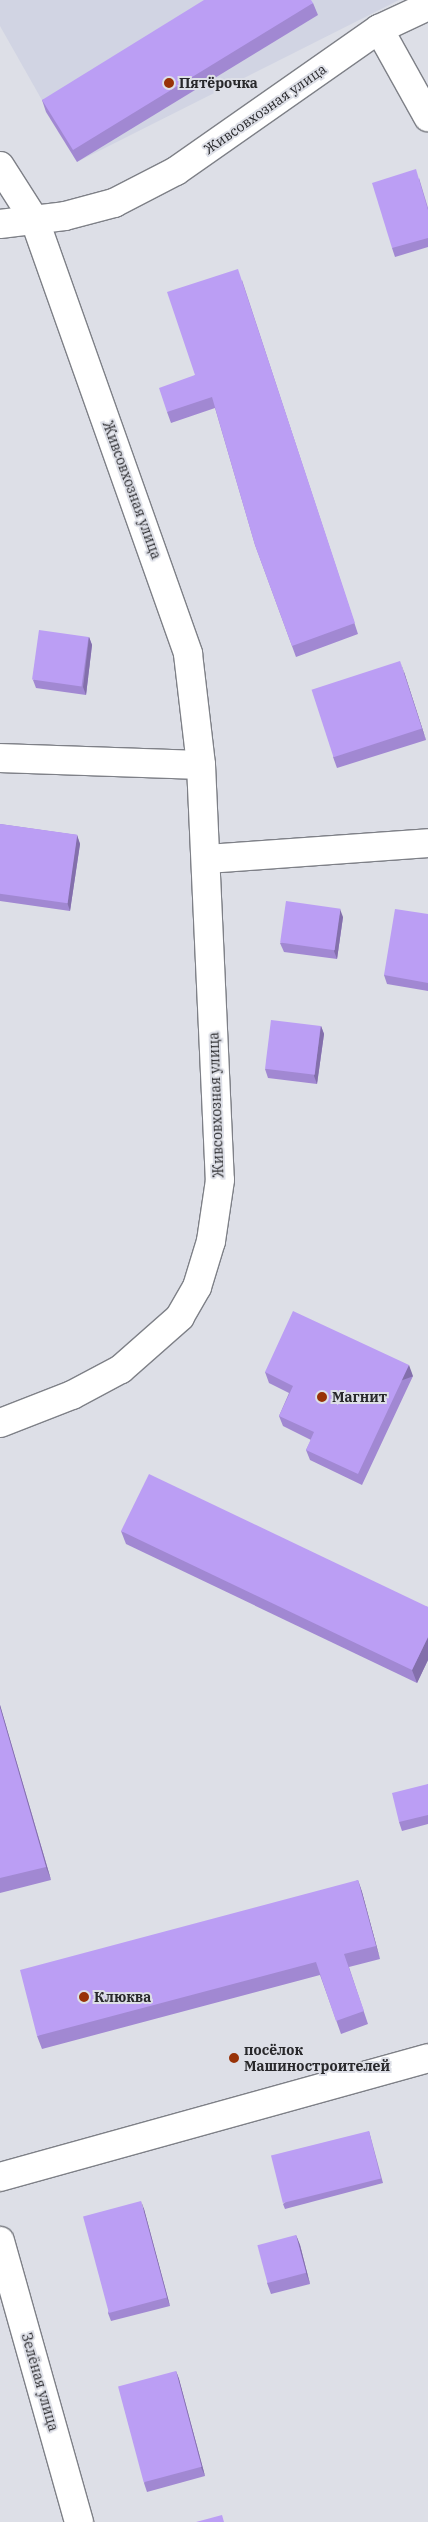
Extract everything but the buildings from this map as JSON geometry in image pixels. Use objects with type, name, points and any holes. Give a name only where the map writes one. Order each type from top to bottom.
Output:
[{"type":"street","name":"Живсовхозная улица","points":[[0,224],[35,221],[114,202],[176,171],[379,29],[428,6]]},
{"type":"street","points":[[379,29],[428,118]]},
{"type":"street","name":"Живсовхозная улица","points":[[0,166],[35,221],[188,654],[202,765],[220,1180],[210,1241],[197,1287],[180,1317],[121,1369],[0,1422]]},
{"type":"street","points":[[0,758],[202,765]]},
{"type":"street","points":[[207,859],[428,843]]},
{"type":"street","points":[[0,2177],[428,2058]]},
{"type":"street","name":"Зелёная улица","points":[[0,2242],[79,2522]]},
{"type":"shaded area","points":[[0,0],[399,0],[77,162],[0,26]]},
{"type":"place","name":"Пятёрочка","points":[[169,83]]},
{"type":"place","name":"Магнит","points":[[322,1397]]},
{"type":"place","name":"Клюква","points":[[84,1997]]},
{"type":"place","name":"посёлок Машиностроителей","points":[[234,2058]]}]
